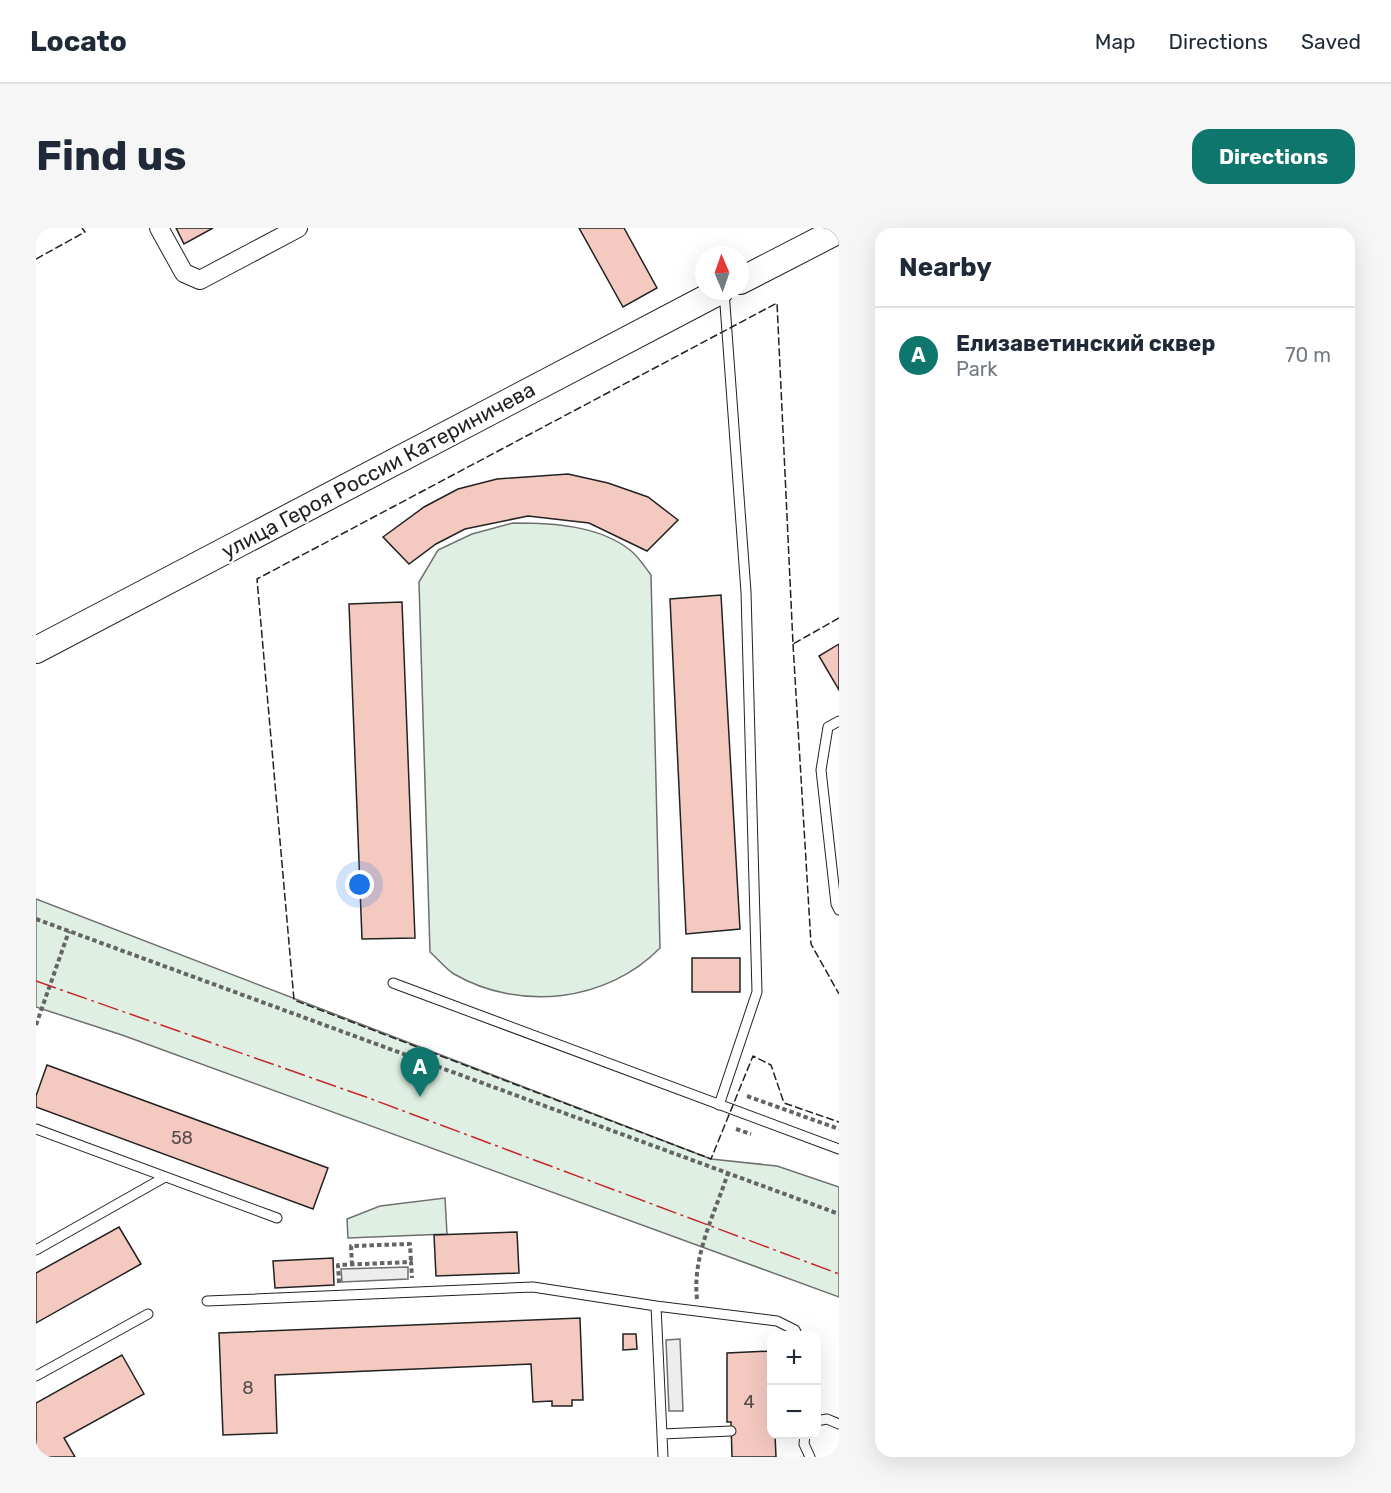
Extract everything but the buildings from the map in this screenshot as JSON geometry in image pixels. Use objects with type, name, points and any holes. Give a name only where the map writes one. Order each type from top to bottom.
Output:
[{"type":"main road","points":[[749,275],[839,230]]},
{"type":"main road","name":"улица Героя России Катериничева","points":[[36,650],[703,300]]},
{"type":"street","points":[[159,228],[184,273],[200,280],[298,228]]},
{"type":"lane","points":[[719,1105],[757,992],[746,592],[725,300]]},
{"type":"lane","points":[[839,721],[828,727],[821,770],[839,910]]},
{"type":"lane","points":[[393,982],[839,1149]]},
{"type":"lane","points":[[36,1129],[277,1218]]},
{"type":"lane","points":[[36,1250],[165,1177]]},
{"type":"lane","points":[[207,1301],[533,1287],[656,1306],[777,1321],[796,1331]]},
{"type":"lane","points":[[656,1306],[663,1457]]},
{"type":"lane","points":[[36,1376],[148,1314]]},
{"type":"lane","points":[[821,1420],[827,1419],[839,1424]]},
{"type":"lane","points":[[662,1434],[731,1431]]},
{"type":"lane","points":[[804,1439],[804,1444],[810,1457]]},
{"type":"path","points":[[36,919],[839,1214]]},
{"type":"path","points":[[36,1025],[69,931]]},
{"type":"path","points":[[747,1096],[839,1130]]},
{"type":"path","points":[[699,1311],[695,1280],[698,1263],[728,1173]]},
{"type":"path","points":[[352,1265],[351,1246],[410,1244],[412,1292]]},
{"type":"path","points":[[339,1296],[338,1265],[411,1262]]},
{"type":"green space","points":[[513,523],[559,525],[604,535],[633,552],[651,575],[660,948],[639,966],[615,980],[589,990],[562,996],[534,997],[507,994],[480,986],[454,974],[430,952],[419,582],[438,550],[472,534]]},
{"type":"green space","points":[[36,899],[711,1159],[777,1166],[839,1187],[839,1297],[122,1035],[36,1007]]},
{"type":"green space","points":[[445,1198],[447,1234],[348,1238],[347,1219],[380,1206]]},
{"type":"shaded area","points":[[408,1267],[408,1279],[342,1282],[341,1269]]},
{"type":"shaded area","points":[[680,1339],[683,1411],[669,1411],[666,1340]]},
{"type":"fence","points":[[36,259],[85,232],[82,228]]},
{"type":"fence","points":[[839,618],[793,644],[777,303],[257,579],[294,1000],[711,1159],[753,1056],[771,1065],[784,1103],[839,1122]]},
{"type":"fence","points":[[793,644],[811,944],[839,994]]},
{"type":"power","points":[[36,981],[366,1097],[839,1274]]},
{"type":"place","name":"Елизаветинский сквер","points":[[420,1097]]}]
